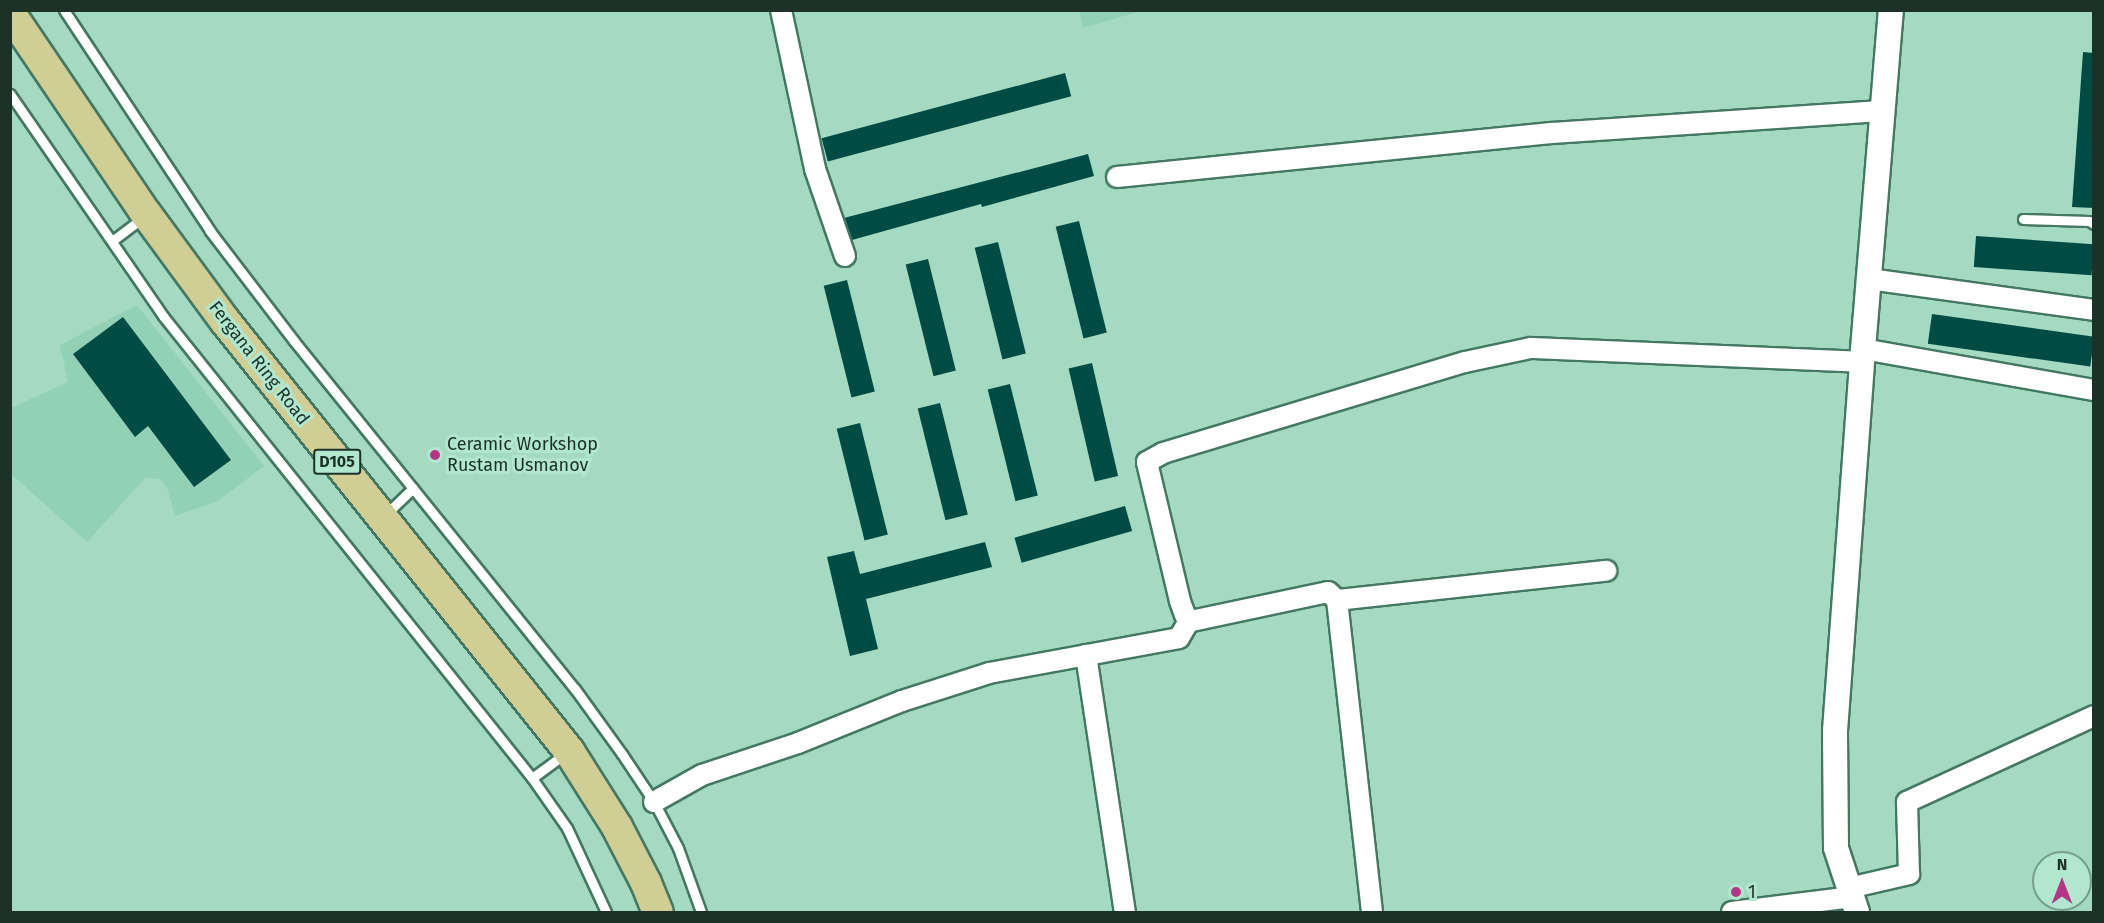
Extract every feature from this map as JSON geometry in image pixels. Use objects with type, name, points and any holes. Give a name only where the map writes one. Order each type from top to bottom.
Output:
[{"type":"main road","name":"Fergana Ring Road","points":[[10,13],[147,215],[225,321],[569,752],[617,827],[658,912]]},
{"type":"street","points":[[782,10],[815,169],[845,256]]},
{"type":"street","points":[[1852,899],[1836,848],[1835,731],[1862,356],[1891,10]]},
{"type":"street","points":[[1117,177],[1551,133],[1882,111]]},
{"type":"street","points":[[1869,279],[2094,310]]},
{"type":"street","points":[[1190,619],[1185,615],[1180,601],[1147,462],[1163,453],[1465,362],[1531,348],[1862,356],[2094,390]]},
{"type":"street","points":[[1337,600],[1606,571]]},
{"type":"street","points":[[654,802],[702,775],[798,743],[902,701],[989,673],[1179,638],[1190,619],[1328,592],[1337,600],[1372,912]]},
{"type":"street","points":[[1086,655],[1125,912]]},
{"type":"street","points":[[1732,912],[1852,899],[1909,873],[1907,802],[2094,716]]},
{"type":"lane","points":[[64,10],[210,231],[294,342],[575,689],[654,802],[678,848],[701,912]]},
{"type":"lane","points":[[10,94],[163,316],[532,778],[567,828],[606,912]]},
{"type":"lane","points":[[112,241],[147,215]]},
{"type":"lane","points":[[2022,219],[2089,221],[2094,224]]},
{"type":"lane","points":[[382,518],[412,488]]},
{"type":"lane","points":[[532,778],[569,752]]},
{"type":"shaded area","points":[[1079,10],[1141,10],[1141,11],[1083,28]]},
{"type":"shaded area","points":[[137,305],[264,466],[218,501],[175,516],[167,488],[161,479],[145,478],[87,542],[11,474],[11,408],[68,382],[60,345]]},
{"type":"building","points":[[2083,52],[2094,53],[2094,208],[2072,207]]},
{"type":"building","points":[[1065,73],[1071,96],[828,161],[822,138]]},
{"type":"building","points":[[1088,154],[1094,176],[982,207],[981,204],[852,240],[844,218]]},
{"type":"building","points":[[1079,221],[1107,333],[1084,338],[1056,227]]},
{"type":"building","points":[[1976,236],[2094,244],[2092,275],[1974,267]]},
{"type":"building","points":[[998,242],[1026,354],[1003,359],[975,248]]},
{"type":"building","points":[[928,259],[956,371],[934,376],[906,265]]},
{"type":"building","points":[[847,280],[875,392],[852,397],[824,286]]},
{"type":"building","points":[[1932,314],[2094,337],[2090,367],[1928,344]]},
{"type":"building","points":[[123,317],[231,460],[194,487],[148,426],[135,437],[73,354]]},
{"type":"building","points":[[1092,363],[1118,476],[1095,481],[1069,368]]},
{"type":"building","points":[[1010,384],[1038,496],[1016,501],[988,390]]},
{"type":"building","points":[[940,403],[968,515],[946,520],[918,409]]},
{"type":"building","points":[[860,423],[888,535],[865,540],[837,429]]},
{"type":"building","points":[[1125,506],[1132,531],[1022,563],[1014,538]]},
{"type":"building","points":[[985,542],[992,567],[866,599],[878,649],[850,656],[827,557],[854,551],[860,574]]},
{"type":"place","name":"Ceramic Workshop Rustam Usmanov","points":[[435,455]]},
{"type":"place","name":"1","points":[[1736,892]]}]
